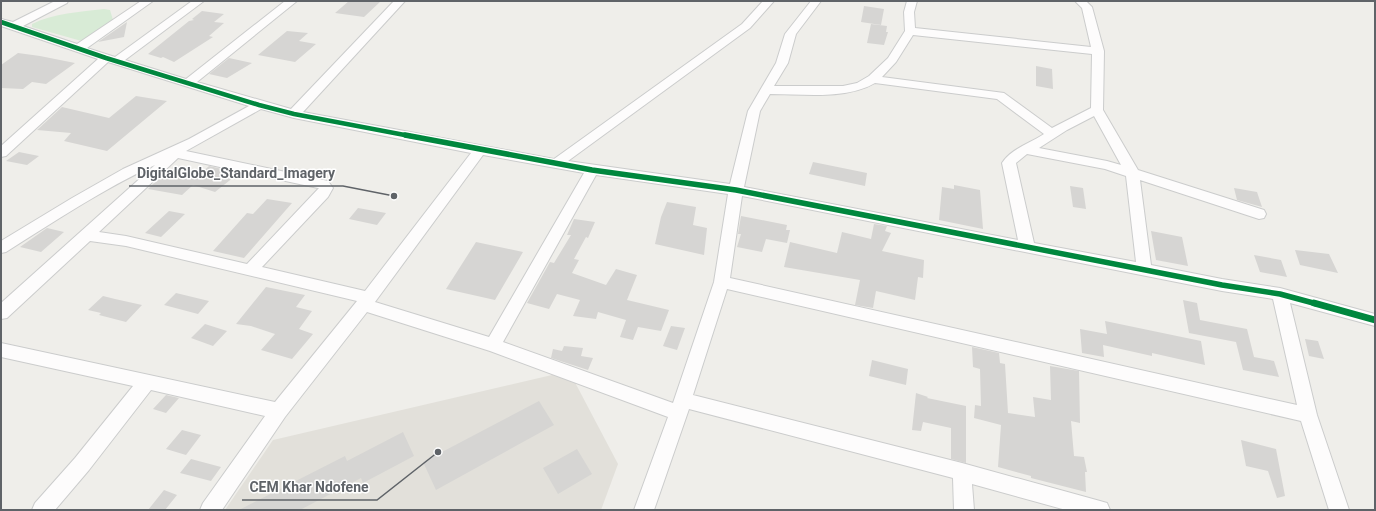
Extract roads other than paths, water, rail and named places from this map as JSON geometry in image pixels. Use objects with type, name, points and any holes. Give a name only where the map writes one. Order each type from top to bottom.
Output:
[{"type":"street","points":[[5,24],[63,1]]},
{"type":"street","points":[[79,48],[148,1]]},
{"type":"street","points":[[1,153],[112,60],[199,1]]},
{"type":"street","points":[[188,83],[292,1]]},
{"type":"street","points":[[294,114],[400,1]]},
{"type":"street","points":[[557,163],[746,26],[769,1]]},
{"type":"street","points":[[644,510],[681,407],[722,282],[736,190],[754,111],[782,63],[791,34],[816,1]]},
{"type":"street","points":[[766,90],[843,90],[861,86],[873,79],[892,60],[910,31],[909,12],[912,1]]},
{"type":"street","points":[[1080,1],[1087,7],[1098,51],[1097,110],[1132,172],[1144,269]]},
{"type":"street","points":[[5,24],[112,60],[259,105],[294,114],[592,170],[736,190],[1222,285],[1280,294],[1375,320]]},
{"type":"street","points":[[910,31],[1098,51]]},
{"type":"street","points":[[873,79],[1000,96],[1052,134]]},
{"type":"street","points":[[1,313],[177,153],[259,105]]},
{"type":"street","points":[[1026,246],[1009,163],[1012,158],[1052,134],[1097,110]]},
{"type":"street","points":[[1,248],[77,200],[122,176],[194,142]]},
{"type":"street","points":[[210,510],[279,411],[366,301],[480,150]]},
{"type":"street","points":[[1026,150],[1107,165],[1259,214]]},
{"type":"street","points":[[177,153],[323,184],[326,188],[323,194],[250,270]]},
{"type":"street","points":[[492,345],[592,170]]},
{"type":"street","points":[[87,235],[126,241],[250,270],[366,301],[492,345],[681,407],[962,472],[1100,510]]},
{"type":"street","points":[[722,282],[1308,415]]},
{"type":"street","points":[[1280,294],[1308,415],[1339,510]]},
{"type":"street","points":[[1,350],[279,411]]},
{"type":"street","points":[[42,510],[82,464],[147,382]]},
{"type":"street","points":[[962,472],[964,510]]},
{"type":"place","name":"DigitalGlobe_Standard_Imagery","points":[[394,196]]},
{"type":"place","name":"CEM Khar Ndofene","points":[[438,452]]}]
